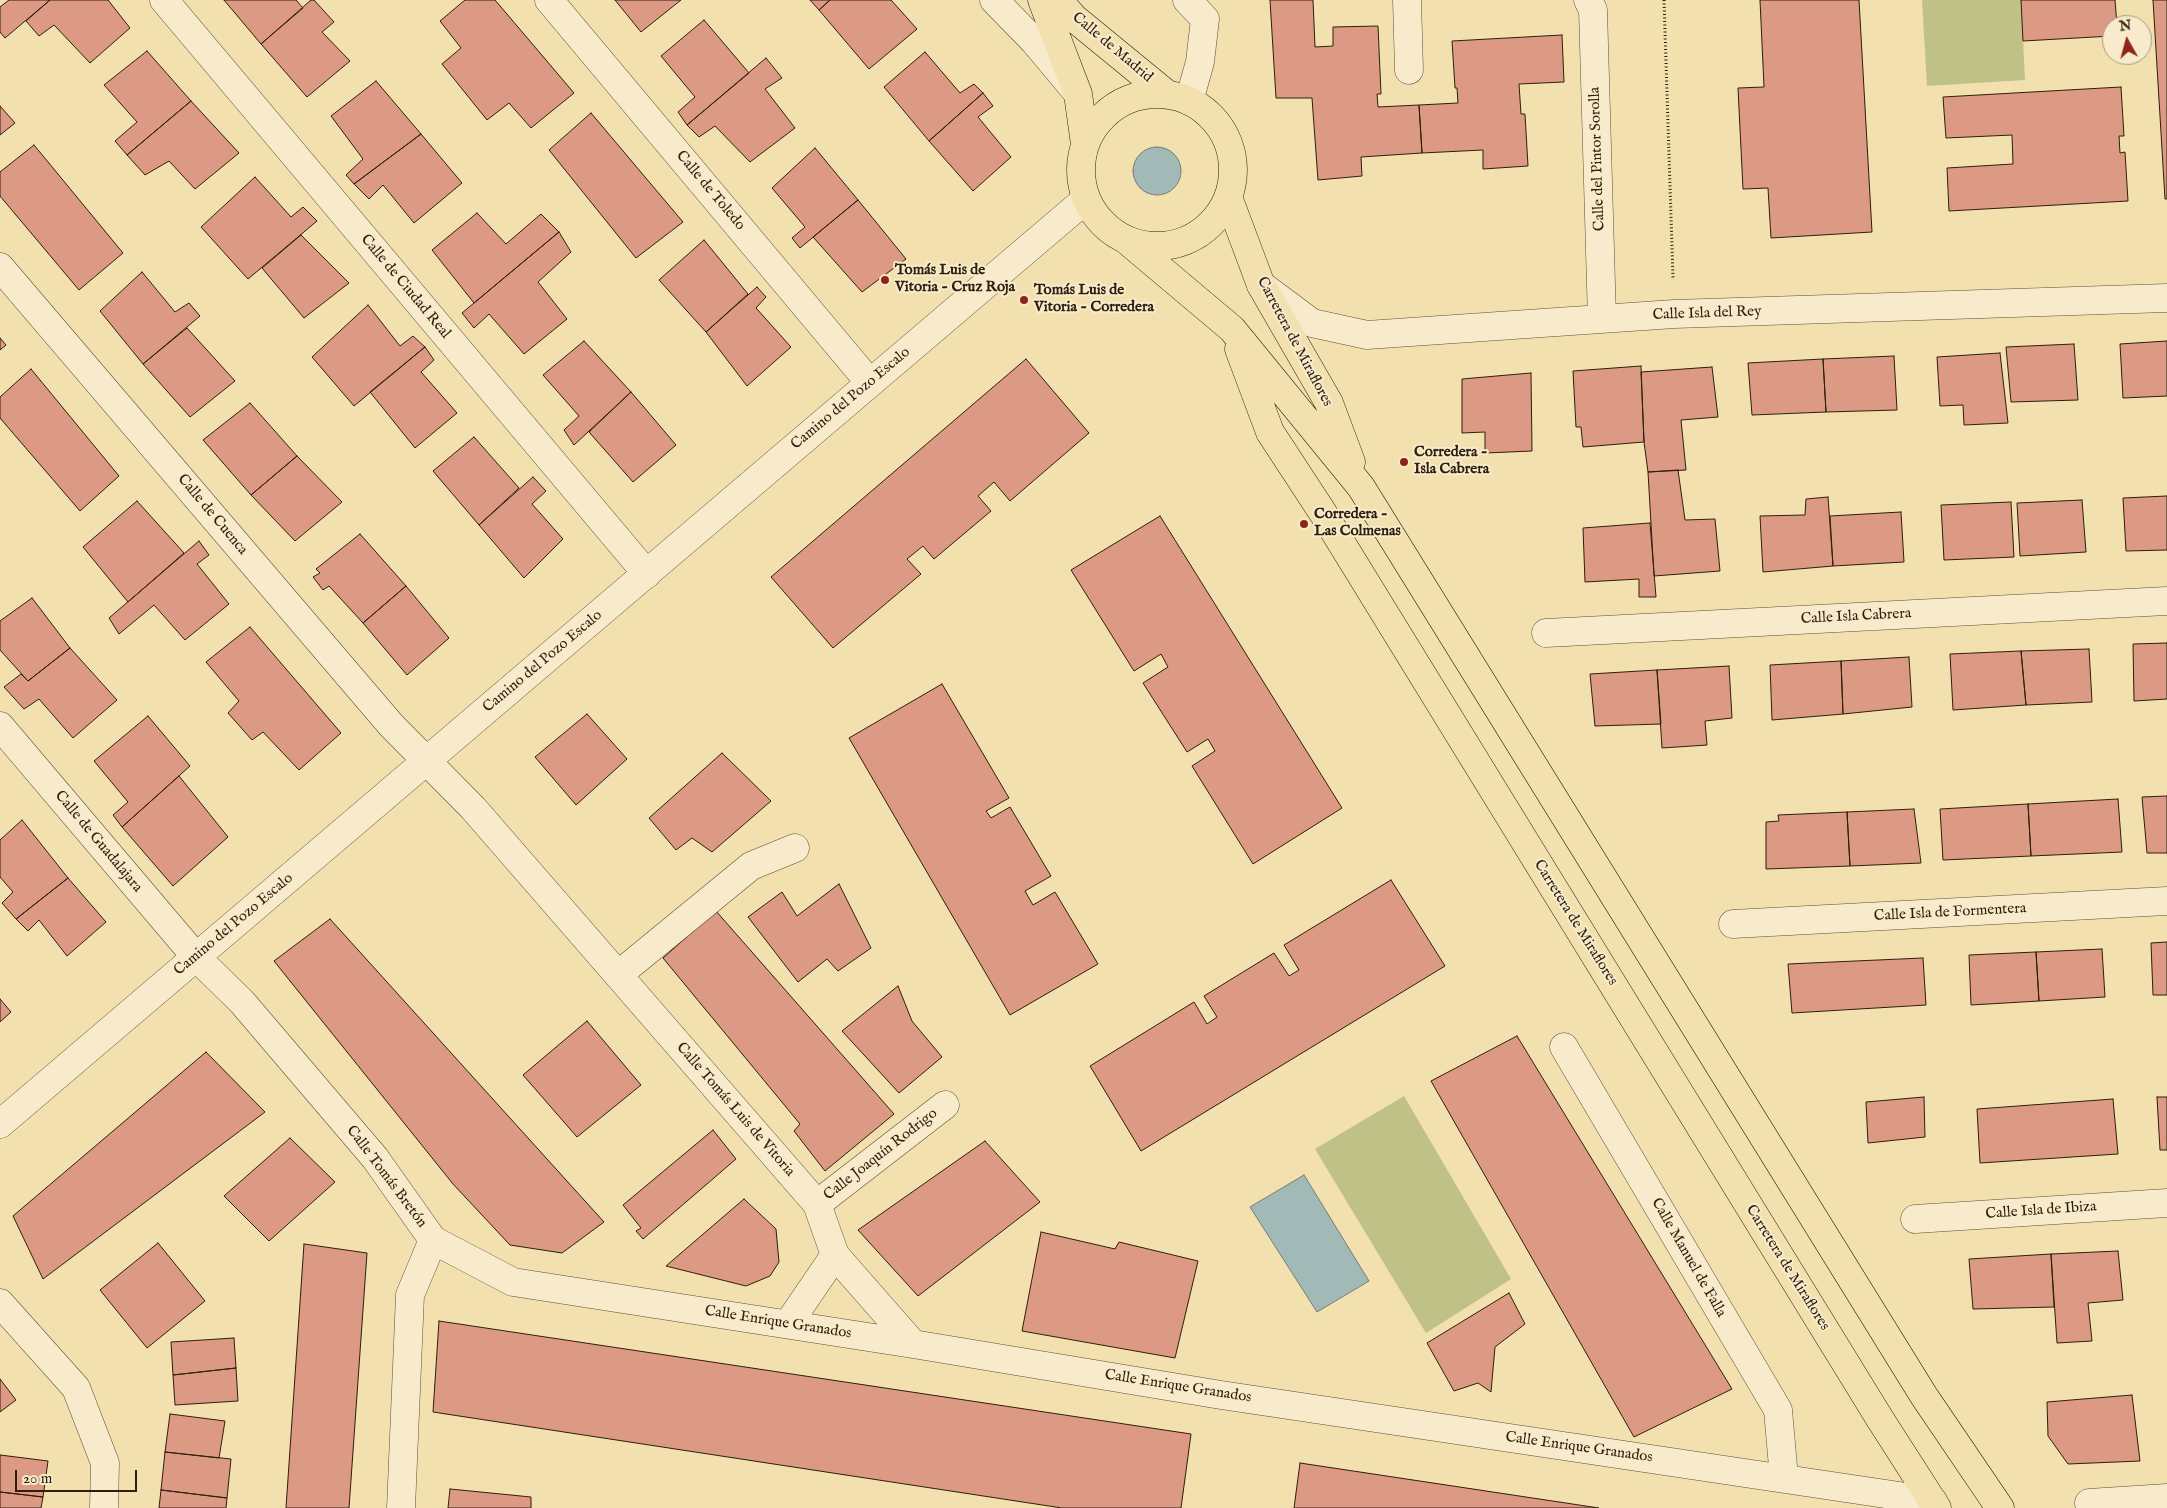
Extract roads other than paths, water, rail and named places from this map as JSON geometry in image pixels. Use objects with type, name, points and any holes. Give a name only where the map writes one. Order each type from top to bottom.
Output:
[{"type":"main road","name":"Calle de Madrid","points":[[1042,0],[1078,94],[1085,144]]},
{"type":"main road","name":"Calle de Madrid","points":[[1058,0],[1074,18],[1178,98]]},
{"type":"main road","points":[[1147,95],[1178,98],[1208,113],[1222,131],[1231,152],[1233,174],[1228,197],[1216,218],[1197,234],[1174,244],[1149,246],[1125,239],[1110,230],[1097,217],[1085,200],[1081,163],[1085,144],[1095,126],[1109,111],[1127,100],[1147,95]]},
{"type":"main road","name":"Carretera de Miraflores","points":[[1228,197],[1261,285],[1329,403],[1360,487]]},
{"type":"main road","name":"Carretera de Miraflores","points":[[1125,239],[1232,328],[1360,487],[1924,1396],[2000,1508]]},
{"type":"main road","name":"Carretera de Miraflores","points":[[1232,328],[1270,432],[1323,513],[1875,1411],[1935,1505]]},
{"type":"main road","name":"Carretera de Miraflores","points":[[1924,1396],[1983,1508]]},
{"type":"street","name":"Calle de Ciudad Real","points":[[164,0],[647,574]]},
{"type":"street","name":"Calle de Toledo","points":[[549,0],[870,383]]},
{"type":"street","points":[[994,0],[1034,40],[1078,94]]},
{"type":"street","points":[[1178,98],[1200,62],[1205,20],[1187,0]]},
{"type":"street","points":[[1408,0],[1409,70]]},
{"type":"street","name":"Calle del Pintor Sorolla","points":[[1588,0],[1593,10],[1602,320]]},
{"type":"street","name":"Camino del Pozo Escalo","points":[[0,1124],[1085,200]]},
{"type":"street","name":"Calle de Cuenca","points":[[0,267],[391,726],[426,762]]},
{"type":"street","name":"Calle Isla del Rey","points":[[1261,285],[1312,323],[1367,335],[1674,314],[2167,298]]},
{"type":"street","name":"Calle Isla Cabrera","points":[[1546,633],[2167,601]]},
{"type":"street","name":"Calle de Guadalajara","points":[[0,726],[196,957]]},
{"type":"street","name":"Calle Tomás Luis de Vitoria","points":[[426,762],[473,808],[818,1204],[835,1255],[913,1344]]},
{"type":"street","points":[[618,976],[751,866],[795,848]]},
{"type":"street","name":"Calle Isla de Formentera","points":[[1733,924],[2167,901]]},
{"type":"street","name":"Calle Tomás Bretón","points":[[196,957],[242,1002],[376,1158],[433,1240],[410,1296],[401,1508]]},
{"type":"street","name":"Calle Manuel de Falla","points":[[1564,1047],[1778,1410],[1784,1478]]},
{"type":"street","name":"Calle Joaquín Rodrigo","points":[[818,1204],[945,1105]]},
{"type":"street","name":"Calle Isla de Ibiza","points":[[1914,1219],[2167,1203]]},
{"type":"street","name":"Calle Enrique Granados","points":[[433,1240],[513,1282],[788,1324],[1221,1395],[1784,1478],[1935,1505]]},
{"type":"street","points":[[788,1324],[835,1255]]},
{"type":"street","points":[[0,1304],[76,1388],[105,1463],[104,1508]]},
{"type":"street","points":[[2089,1503],[2167,1498]]},
{"type":"water","points":[[1152,147],[1162,147],[1171,151],[1177,157],[1180,162],[1180,180],[1171,191],[1162,195],[1152,195],[1143,191],[1137,185],[1133,176],[1133,166],[1137,157],[1143,151]]},
{"type":"water","points":[[1304,1175],[1369,1281],[1317,1312],[1250,1207]]},
{"type":"place","name":"Tomás Luis de Vitoria - Cruz Roja","points":[[885,280]]},
{"type":"place","name":"Tomás Luis de Vitoria - Corredera","points":[[1024,300]]},
{"type":"place","name":"Corredera - Isla Cabrera","points":[[1404,462]]},
{"type":"place","name":"Corredera - Las Colmenas","points":[[1304,524]]}]
